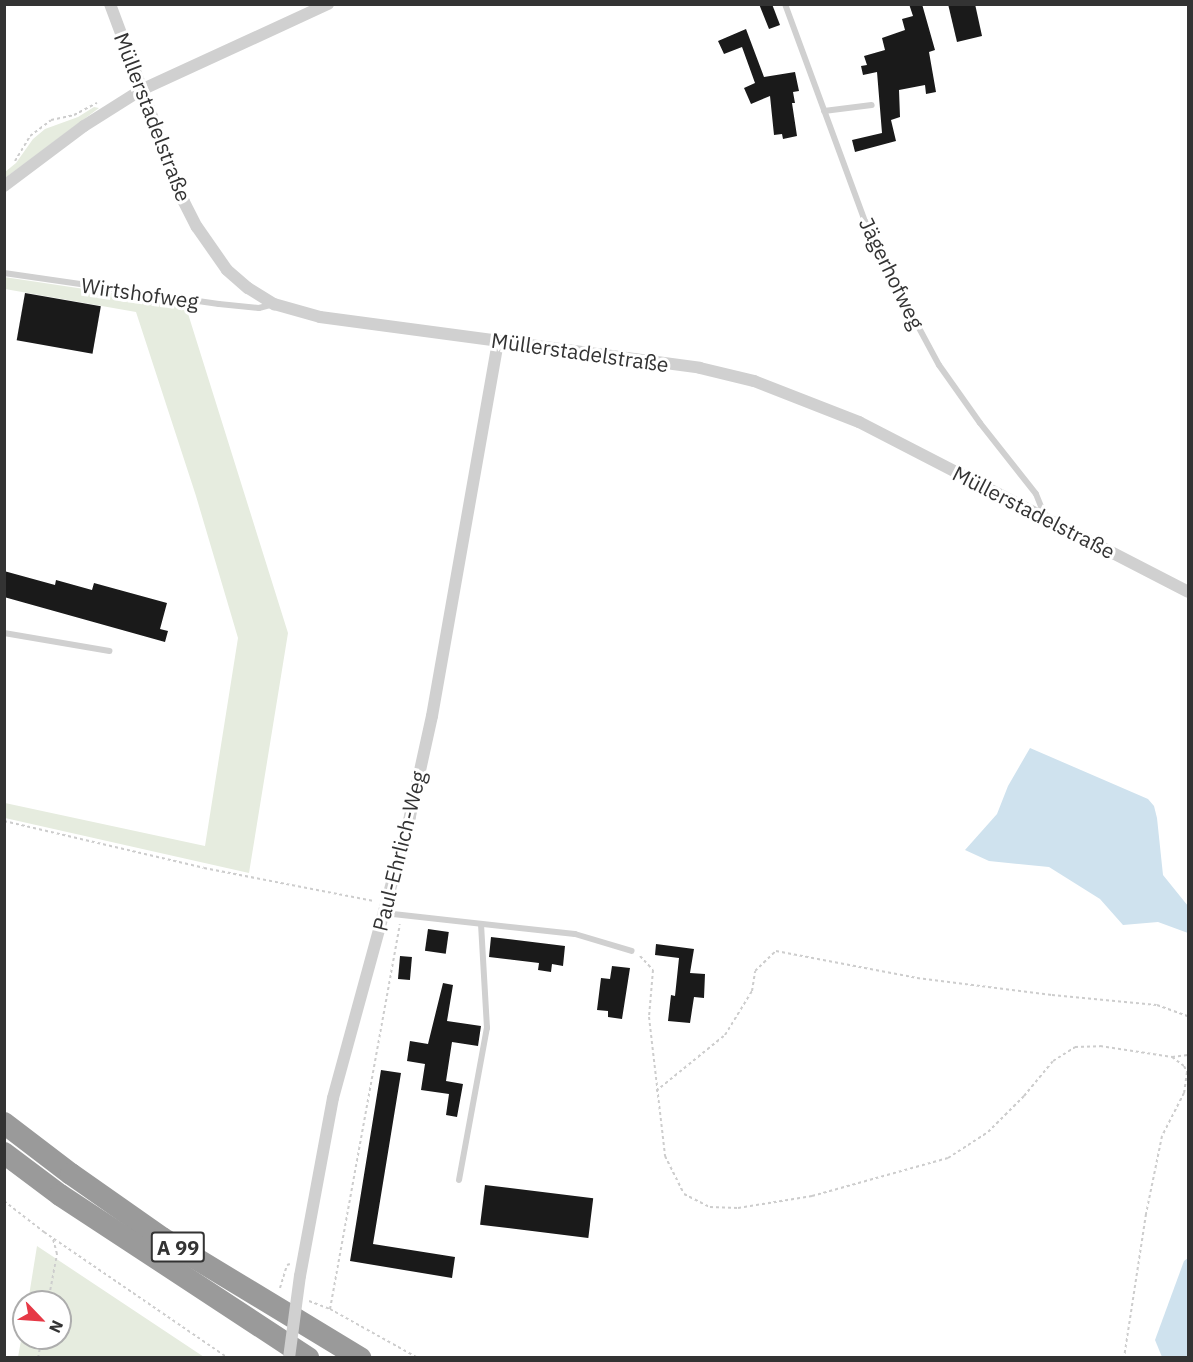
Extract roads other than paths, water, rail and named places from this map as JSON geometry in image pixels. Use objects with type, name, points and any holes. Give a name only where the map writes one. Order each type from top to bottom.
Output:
[{"type":"highway","name":"A 99","points":[[4,1123],[71,1174],[162,1238],[360,1358]]},
{"type":"highway","name":"A 99","points":[[4,1153],[60,1196],[308,1358]]},
{"type":"street","name":"Müllerstadelstraße","points":[[110,4],[184,202],[202,236],[227,270],[248,288],[274,304],[321,317],[700,368],[754,381],[859,422],[1188,592]]},
{"type":"street","points":[[4,186],[109,109],[141,90],[328,4]]},
{"type":"street","name":"Paul-Ehrlich-Weg","points":[[288,1358],[300,1276],[333,1098],[384,909],[432,716],[498,341]]},
{"type":"lane","name":"Jägerhofweg","points":[[785,4],[865,221],[918,327],[939,365],[980,423],[1036,494],[1046,517]]},
{"type":"lane","points":[[824,111],[872,105]]},
{"type":"lane","name":"Wirtshofweg","points":[[4,273],[219,304],[259,308],[274,304]]},
{"type":"lane","points":[[4,633],[109,651]]},
{"type":"lane","points":[[384,909],[402,915],[575,934],[632,951]]},
{"type":"lane","points":[[459,1180],[487,1028],[481,924]]},
{"type":"water","points":[[1030,748],[1148,799],[1154,806],[1163,875],[1188,906],[1188,933],[1158,922],[1123,925],[1100,899],[1049,867],[989,861],[965,850],[997,814],[1008,786]]},
{"type":"water","points":[[1188,1258],[1188,1357],[1162,1357],[1155,1340],[1184,1261]]}]
